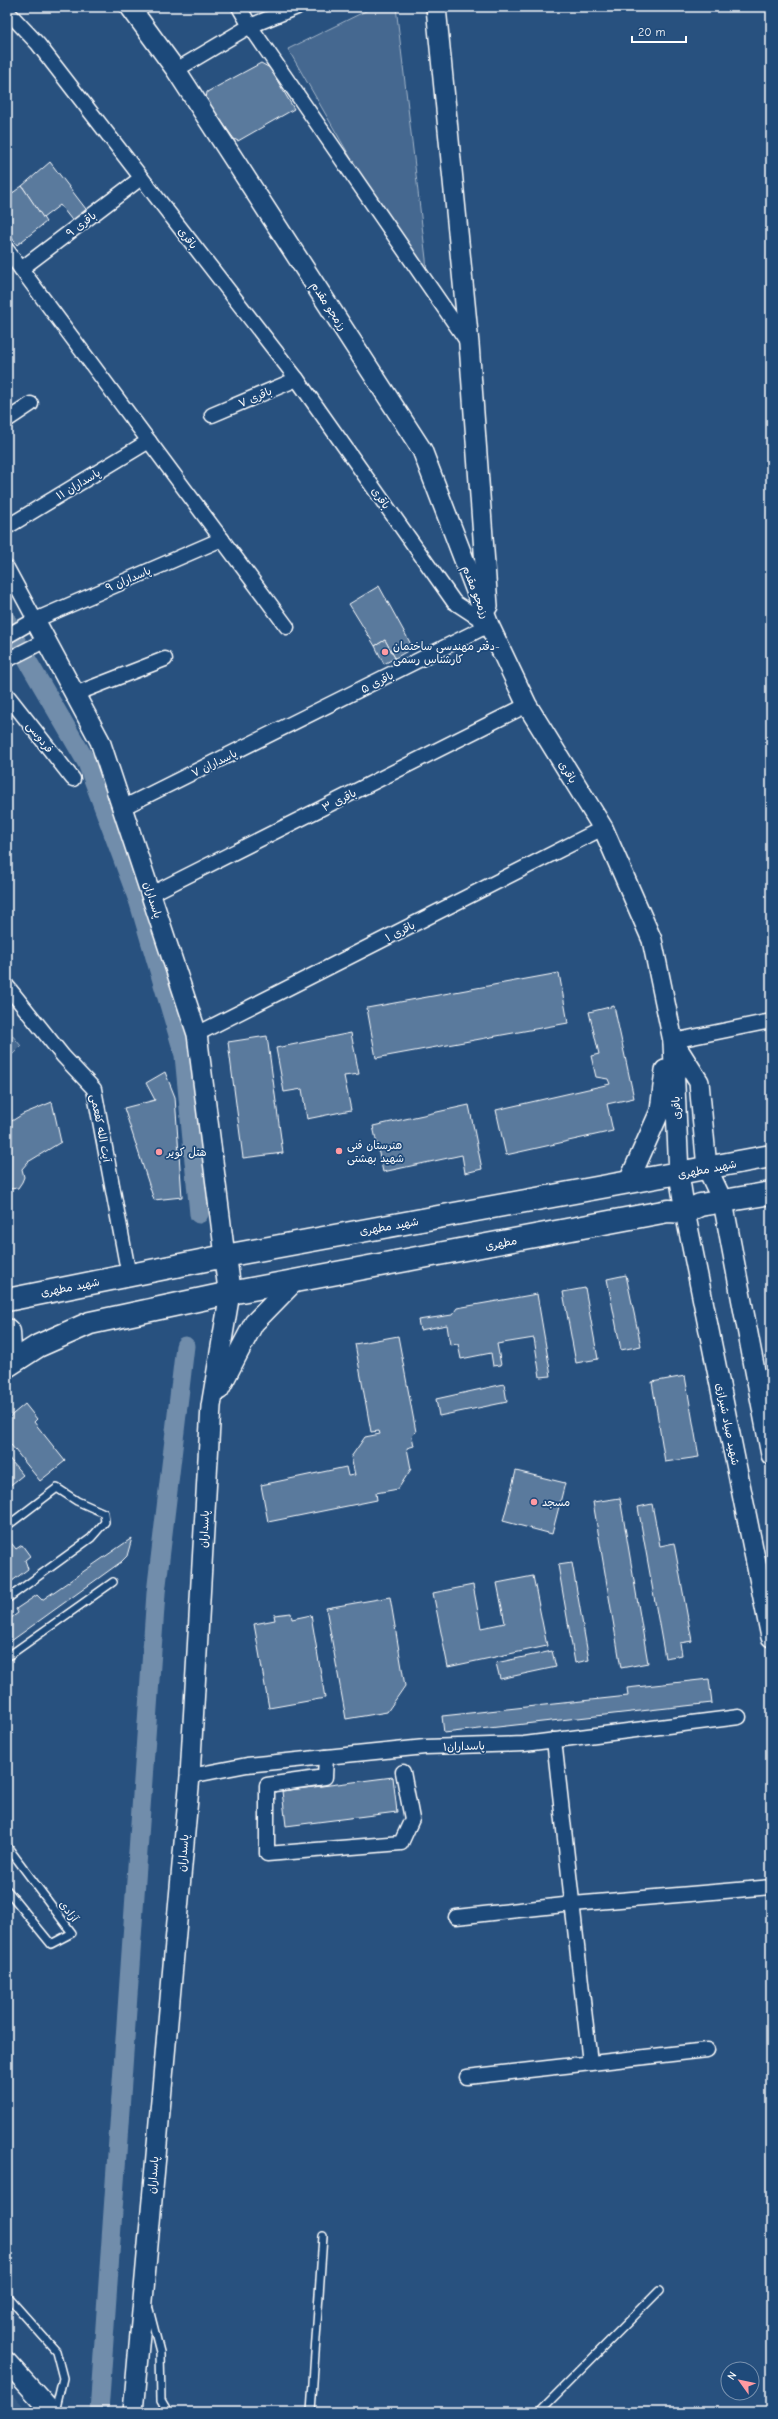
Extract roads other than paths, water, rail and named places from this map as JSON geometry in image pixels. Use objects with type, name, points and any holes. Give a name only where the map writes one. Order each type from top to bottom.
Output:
[{"type":"main road","name":"شهید مطهری","points":[[7,1300],[225,1256],[680,1174],[771,1156]]},
{"type":"main road","name":"مطهری","points":[[230,1293],[668,1211],[685,1212],[700,1205],[771,1193]]},
{"type":"main road","points":[[7,1366],[38,1346],[90,1323],[230,1293],[225,1256]]},
{"type":"main road","points":[[7,1330],[9,1332],[10,1351],[7,1355]]},
{"type":"street","name":"رزمجو مقدم","points":[[130,7],[176,70],[422,450],[489,625]]},
{"type":"street","points":[[240,7],[250,26],[469,344]]},
{"type":"street","points":[[176,70],[250,26],[297,7]]},
{"type":"street","points":[[436,7],[469,344],[489,625]]},
{"type":"street","name":"باقری","points":[[7,11],[38,44],[297,378],[454,602],[489,625],[527,705],[603,828],[652,940],[671,1035],[680,1174],[685,1212]]},
{"type":"street","name":"باقری ۹","points":[[21,269],[141,178]]},
{"type":"street","points":[[7,250],[287,627]]},
{"type":"street","name":"باقری ۷","points":[[212,415],[297,378]]},
{"type":"street","points":[[7,420],[31,404]]},
{"type":"street","name":"پاسداران ۱۱","points":[[7,526],[150,441]]},
{"type":"street","name":"پاسداران ۹","points":[[7,636],[35,620],[222,539]]},
{"type":"street","name":"پاسداران","points":[[7,568],[100,741],[197,1034],[225,1256]]},
{"type":"street","name":"باقری ۵","points":[[307,718],[489,625]]},
{"type":"street","points":[[7,660],[45,640]]},
{"type":"street","points":[[74,694],[165,659]]},
{"type":"street","name":"فردوسی","points":[[7,695],[73,779]]},
{"type":"street","name":"باقری ۳","points":[[151,894],[527,705]]},
{"type":"street","name":"پاسداران ۷","points":[[122,808],[307,718]]},
{"type":"street","name":"باقری ۱","points":[[197,1034],[603,828]]},
{"type":"street","name":"آیت الله کفعمی","points":[[7,986],[63,1056],[94,1089],[129,1276]]},
{"type":"street","points":[[671,1035],[771,1021]]},
{"type":"street","points":[[671,1035],[699,1082],[707,1168],[723,1202],[771,1455]]},
{"type":"street","points":[[628,1183],[660,1111],[671,1035]]},
{"type":"street","name":"شهید صیاد شیرازی","points":[[685,1212],[771,1637]]},
{"type":"street","points":[[211,1406],[254,1323],[295,1281]]},
{"type":"street","name":"پاسداران","points":[[133,2412],[190,1776],[211,1406],[230,1293]]},
{"type":"street","name":"پاسداران۱","points":[[190,1776],[229,1767],[425,1747],[524,1744],[739,1717]]},
{"type":"street","points":[[554,1740],[590,2063]]},
{"type":"street","points":[[326,1757],[325,1777],[267,1784],[267,1854],[401,1843],[412,1819],[403,1772]]},
{"type":"street","points":[[456,1917],[573,1904],[771,1887]]},
{"type":"street","points":[[467,2077],[707,2050]]},
{"type":"street","points":[[7,2362],[54,2412]]},
{"type":"lane","points":[[7,1526],[57,1488],[77,1501],[104,1513],[105,1522],[91,1538],[7,1599]]},
{"type":"lane","points":[[7,1657],[113,1582]]},
{"type":"lane","name":"آزادی","points":[[7,1846],[72,1933],[51,1944],[7,1890]]},
{"type":"lane","points":[[311,2412],[323,2236]]},
{"type":"lane","points":[[143,2288],[160,2352],[162,2400],[168,2412]]},
{"type":"lane","points":[[539,2412],[659,2290]]},
{"type":"lane","points":[[7,2296],[56,2351],[63,2378],[54,2412]]},
{"type":"waterway","points":[[16,641],[87,763],[139,903],[184,1055],[199,1214]]},
{"type":"waterway","points":[[99,2412],[156,1593],[185,1346]]},
{"type":"place","name":"دفتر مهندسی ساختمان- کارشناس رسمی","points":[[385,652]]},
{"type":"place","name":"هنرستان فنی شهید بهشتی","points":[[339,1151]]},
{"type":"place","name":"هتل کویر","points":[[159,1152]]},
{"type":"place","name":"مسجد","points":[[534,1502]]}]
